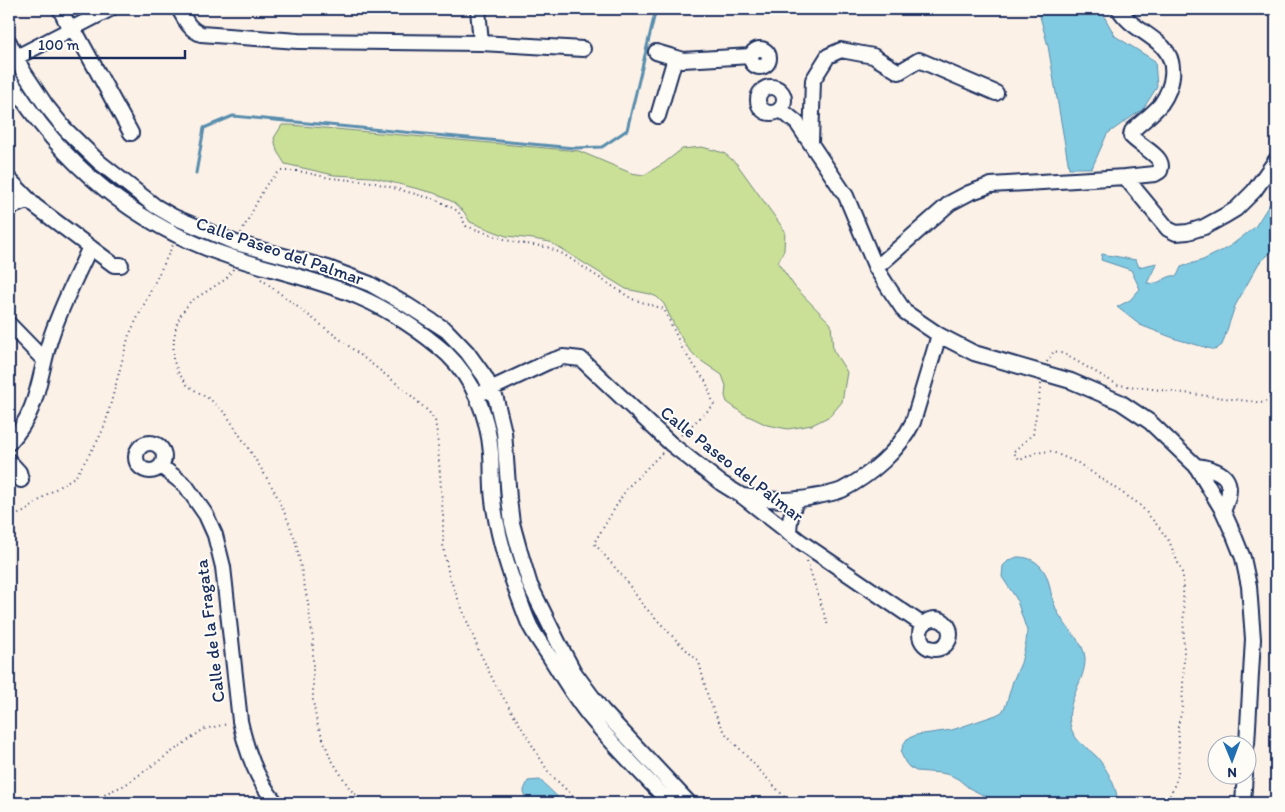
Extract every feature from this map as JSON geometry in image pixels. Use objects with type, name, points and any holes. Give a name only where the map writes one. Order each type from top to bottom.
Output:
[{"type":"street","points":[[60,9],[66,21],[79,38],[131,133]]},
{"type":"street","points":[[13,60],[110,9]]},
{"type":"street","points":[[180,9],[194,32],[200,34],[298,40],[482,43],[583,49]]},
{"type":"street","points":[[478,9],[482,43]]},
{"type":"street","points":[[876,268],[950,203],[969,193],[991,185],[1155,174],[1160,170],[1161,163],[1158,158],[1135,140],[1132,136],[1132,131],[1160,104],[1170,87],[1173,66],[1170,57],[1162,46],[1128,21],[1118,9]]},
{"type":"street","name":"Calle Paseo del Palmar","points":[[9,42],[13,60],[65,129],[99,162],[155,206],[174,217],[236,243],[328,268],[370,284],[401,301],[446,330],[468,352],[485,377],[496,399],[504,432],[512,522],[530,584],[559,644],[574,672],[602,710],[689,803]]},
{"type":"street","points":[[656,52],[683,60],[751,56],[755,50],[762,49],[769,56],[768,63],[762,67],[767,88]]},
{"type":"street","points":[[811,143],[813,80],[828,56],[841,50],[873,56],[899,72],[919,60],[996,93]]},
{"type":"street","points":[[658,116],[675,58]]},
{"type":"street","name":"Calle Paseo del Palmar","points":[[9,78],[28,109],[84,172],[113,197],[146,219],[190,243],[234,258],[295,275],[361,298],[430,340],[449,356],[461,370],[477,396],[488,428],[493,499],[497,526],[505,558],[531,628],[569,689],[591,718],[670,803]]},
{"type":"street","points":[[767,88],[778,89],[783,95],[784,102],[780,109],[774,113],[763,110],[758,100],[761,92],[767,88]]},
{"type":"street","points":[[780,109],[797,123],[846,196],[876,268],[905,312],[939,335],[974,354],[1071,381],[1120,402],[1150,422],[1196,466],[1223,511],[1233,533],[1243,558],[1249,586],[1253,639],[1248,734]]},
{"type":"street","points":[[1121,177],[1168,229],[1181,233],[1204,227],[1236,209],[1254,191],[1276,160]]},
{"type":"street","points":[[9,179],[34,206],[114,265],[121,265]]},
{"type":"street","points":[[9,208],[29,200]]},
{"type":"street","points":[[146,219],[155,206]]},
{"type":"street","points":[[190,243],[196,227]]},
{"type":"street","points":[[9,443],[16,436],[34,403],[50,339],[90,247]]},
{"type":"street","points":[[9,324],[44,360]]},
{"type":"street","points":[[742,496],[767,499],[806,499],[840,490],[873,470],[906,435],[913,422],[939,335]]},
{"type":"street","name":"Calle Paseo del Palmar","points":[[477,396],[548,362],[563,357],[581,359],[671,444],[721,483],[742,496],[801,542],[924,625]]},
{"type":"street","points":[[9,461],[20,472],[21,480]]},
{"type":"street","name":"Calle de la Fragata","points":[[161,466],[186,486],[206,515],[215,534],[223,567],[240,721],[244,740],[258,775],[276,803]]},
{"type":"street","points":[[1196,466],[1217,470],[1226,476],[1229,494],[1223,511]]},
{"type":"street","points":[[789,533],[789,523],[798,499]]},
{"type":"street","points":[[1243,803],[1244,784]]},
{"type":"path","points":[[236,243],[266,185],[280,171],[299,171],[330,178],[372,182],[437,200],[458,211],[466,226],[513,242],[547,247],[563,254],[632,299],[664,309],[683,350],[706,382],[714,405],[627,488],[594,543],[644,605],[699,662],[708,697],[726,734],[790,803]]},
{"type":"path","points":[[9,518],[26,511],[46,495],[76,476],[98,440],[104,425],[129,334],[177,236]]},
{"type":"path","points":[[234,258],[233,268],[226,279],[190,302],[182,313],[177,323],[173,358],[178,372],[188,386],[211,400],[226,414],[260,465],[289,523],[296,543],[308,603],[313,640],[314,701],[317,723],[330,757],[350,789],[364,803]]},
{"type":"path","points":[[256,275],[391,378],[430,412],[435,421],[437,434],[443,516],[443,545],[449,576],[479,651],[494,682],[549,773],[580,803]]},
{"type":"path","points":[[1168,803],[1178,776],[1180,741],[1178,726],[1182,710],[1184,658],[1183,575],[1169,541],[1139,504],[1078,463],[1050,451],[1035,453],[1020,460],[1013,452],[1032,434],[1043,372],[1047,361],[1054,351],[1064,354],[1118,385],[1264,403],[1276,392]]},
{"type":"path","points":[[801,542],[828,626]]},
{"type":"path","points":[[92,803],[109,792],[125,785],[204,729],[240,721]]},
{"type":"green space","points":[[282,125],[579,151],[631,173],[644,175],[682,149],[702,147],[724,153],[737,164],[785,231],[784,250],[778,263],[795,287],[831,324],[833,350],[847,372],[842,402],[830,416],[812,425],[788,429],[767,425],[742,413],[727,402],[725,396],[726,386],[722,375],[697,358],[687,347],[664,304],[657,297],[626,289],[550,242],[506,236],[470,222],[464,212],[453,202],[434,193],[371,177],[334,175],[285,164],[277,151],[274,138]]},
{"type":"water","points":[[1038,9],[1100,9],[1115,36],[1155,61],[1157,87],[1143,109],[1107,134],[1092,168],[1069,168],[1048,46]]},
{"type":"water","points":[[1276,194],[1276,248],[1259,263],[1235,306],[1222,345],[1215,350],[1176,339],[1140,325],[1117,307],[1130,300],[1140,289],[1131,270],[1101,260],[1102,254],[1136,260],[1139,267],[1157,263],[1147,283],[1156,283],[1169,277],[1177,276],[1181,267],[1203,260],[1229,247],[1255,227]]},
{"type":"water","points":[[1017,557],[1030,559],[1041,567],[1047,576],[1057,611],[1082,647],[1085,658],[1083,674],[1073,698],[1070,724],[1074,735],[1080,743],[1096,756],[1105,768],[1115,787],[1118,803],[1004,803],[969,788],[950,775],[916,771],[909,767],[901,753],[907,739],[916,735],[952,730],[1002,712],[1021,663],[1026,643],[1027,631],[1016,598],[1002,577],[1003,566],[1008,561]]},
{"type":"water","points":[[540,780],[564,803],[525,803],[524,790],[528,781]]},
{"type":"waterway","points":[[196,173],[204,128],[233,116],[574,148],[602,147],[627,130],[656,9]]}]
